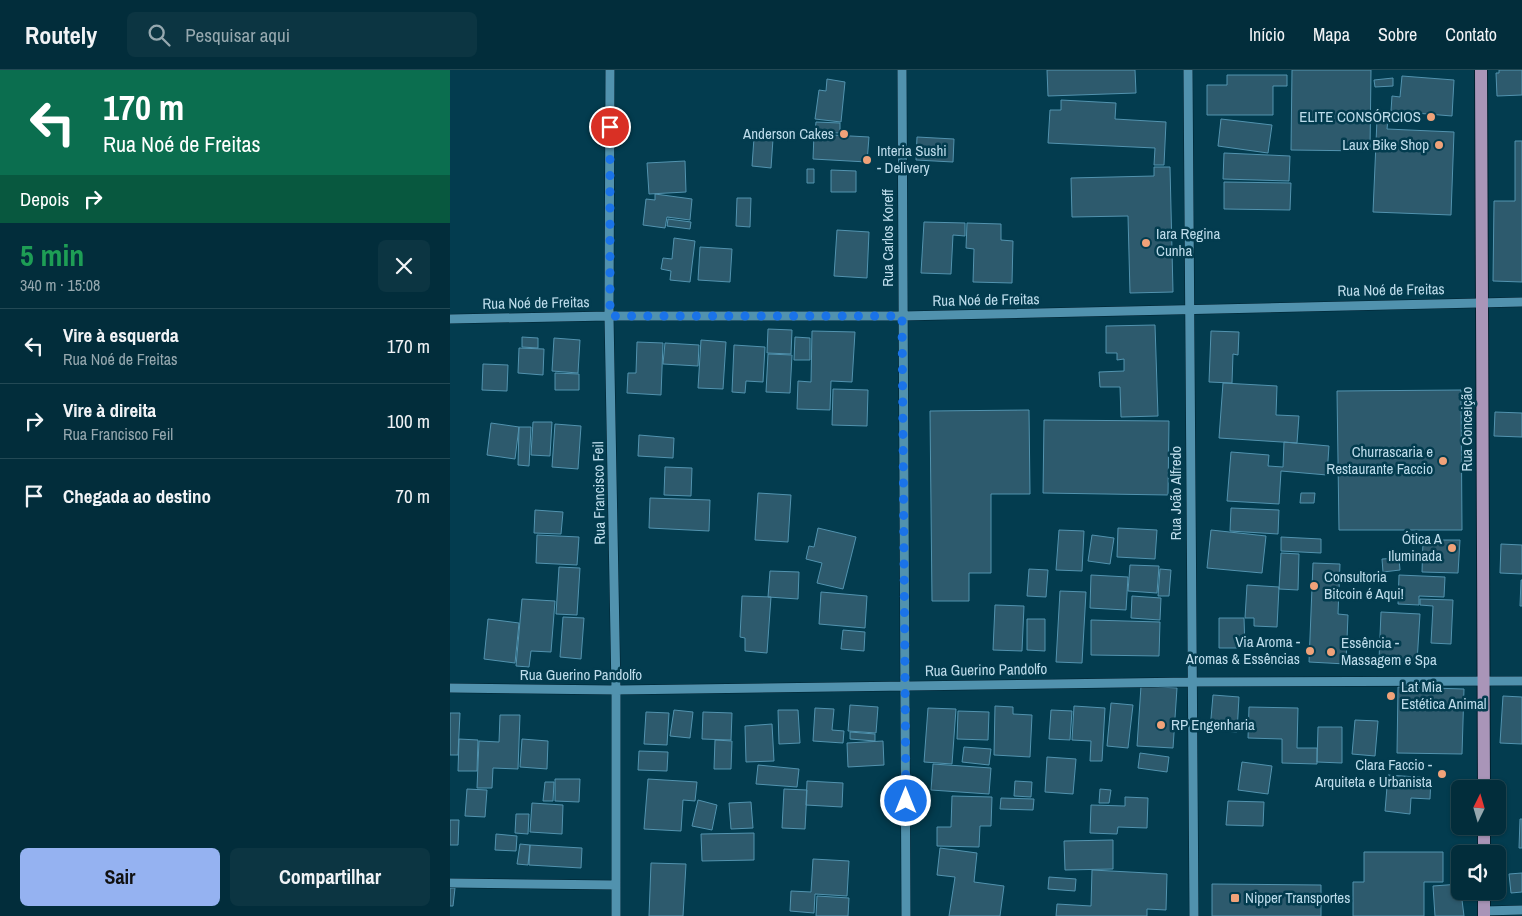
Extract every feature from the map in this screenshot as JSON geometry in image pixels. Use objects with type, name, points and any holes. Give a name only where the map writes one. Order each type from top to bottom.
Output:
[{"type":"main road","name":"Rua Conceição","points":[[1481,70],[1484,780]]},
{"type":"main road","points":[[1484,900],[1484,913]]},
{"type":"street","name":"Rua Francisco Feil","points":[[610,70],[610,316],[616,690],[616,916]]},
{"type":"street","name":"Rua Carlos Koreff","points":[[902,70],[906,916]]},
{"type":"street","name":"Rua João Alfredo","points":[[1188,70],[1194,916]]},
{"type":"street","name":"Rua Noé de Freitas","points":[[450,319],[610,316],[902,316],[1189,308],[1522,302]]},
{"type":"street","name":"Rua Guerino Pandolfo","points":[[450,688],[616,690],[1192,682],[1522,681]]},
{"type":"street","points":[[450,883],[616,885]]},
{"type":"street","points":[[1484,913],[1522,910]]},
{"type":"building","points":[[1047,70],[1135,70],[1136,93],[1048,96]]},
{"type":"building","points":[[1292,70],[1371,70],[1370,151],[1291,150]]},
{"type":"building","points":[[1499,70],[1522,70],[1522,95],[1497,96],[1496,73],[1499,73]]},
{"type":"building","points":[[1227,75],[1287,75],[1287,86],[1273,86],[1273,115],[1207,115],[1207,85],[1227,85]]},
{"type":"building","points":[[1402,76],[1454,80],[1452,116],[1391,111],[1392,96],[1400,97]]},
{"type":"building","points":[[1393,78],[1393,86],[1375,87],[1374,80]]},
{"type":"building","points":[[827,79],[845,82],[841,122],[815,119],[819,90],[826,91]]},
{"type":"building","points":[[1061,100],[1116,103],[1115,119],[1166,122],[1164,165],[1154,165],[1155,148],[1048,143],[1050,110],[1061,110]]},
{"type":"building","points":[[1221,119],[1272,125],[1268,153],[1218,146]]},
{"type":"building","points":[[1377,119],[1388,120],[1387,129],[1454,132],[1451,215],[1373,212]]},
{"type":"building","points":[[816,122],[840,123],[840,133],[815,132]]},
{"type":"building","points":[[814,134],[869,137],[867,162],[813,159]]},
{"type":"building","points":[[917,137],[954,139],[953,162],[916,160]]},
{"type":"building","points":[[754,138],[773,139],[771,168],[752,166]]},
{"type":"building","points":[[1515,141],[1522,141],[1522,282],[1493,281],[1494,201],[1515,201]]},
{"type":"building","points":[[1224,153],[1290,156],[1289,181],[1223,179]]},
{"type":"building","points":[[685,161],[686,192],[649,194],[647,163]]},
{"type":"building","points":[[1154,167],[1170,167],[1173,292],[1130,293],[1128,216],[1072,217],[1071,178],[1154,176]]},
{"type":"building","points":[[807,169],[814,169],[814,183],[807,183]]},
{"type":"building","points":[[831,170],[856,171],[856,192],[831,192]]},
{"type":"building","points":[[1224,182],[1291,183],[1290,210],[1224,209]]},
{"type":"building","points":[[655,194],[692,199],[690,220],[667,217],[665,228],[643,225],[646,199],[655,200]]},
{"type":"building","points":[[737,198],[751,198],[750,227],[736,226]]},
{"type":"building","points":[[668,219],[691,222],[690,229],[667,226]]},
{"type":"building","points":[[924,222],[965,223],[965,236],[953,235],[951,274],[921,273]]},
{"type":"building","points":[[967,223],[1001,224],[1001,240],[1013,241],[1012,283],[973,282],[974,249],[966,248]]},
{"type":"building","points":[[837,230],[869,232],[867,278],[834,276]]},
{"type":"building","points":[[674,238],[695,241],[690,282],[670,280],[671,271],[661,269],[663,258],[672,259]]},
{"type":"building","points":[[700,247],[732,249],[730,282],[698,280]]},
{"type":"building","points":[[1155,325],[1158,416],[1121,417],[1120,387],[1100,387],[1099,372],[1124,371],[1124,359],[1117,360],[1117,353],[1106,353],[1106,326]]},
{"type":"building","points":[[768,329],[792,330],[791,354],[767,353]]},
{"type":"building","points":[[812,331],[855,332],[852,382],[831,381],[830,410],[797,409],[798,381],[811,382]]},
{"type":"building","points":[[1211,331],[1239,332],[1238,355],[1233,354],[1232,383],[1209,382]]},
{"type":"building","points":[[522,337],[538,338],[538,348],[522,347]]},
{"type":"building","points":[[795,337],[810,338],[810,360],[794,360]]},
{"type":"building","points":[[554,338],[580,340],[578,373],[552,371]]},
{"type":"building","points":[[701,340],[726,342],[723,389],[698,388]]},
{"type":"building","points":[[637,342],[663,343],[661,395],[627,393],[628,373],[636,373]]},
{"type":"building","points":[[665,343],[699,345],[698,366],[663,364]]},
{"type":"building","points":[[734,345],[765,347],[763,382],[746,381],[745,393],[732,392]]},
{"type":"building","points":[[519,348],[544,349],[543,375],[518,373]]},
{"type":"building","points":[[768,354],[792,355],[790,393],[766,392]]},
{"type":"building","points":[[483,364],[508,365],[507,391],[482,390]]},
{"type":"building","points":[[555,373],[579,374],[579,390],[555,390]]},
{"type":"building","points":[[1223,383],[1277,386],[1276,415],[1299,416],[1297,443],[1219,438]]},
{"type":"building","points":[[833,389],[868,390],[867,426],[832,425]]},
{"type":"building","points":[[1461,390],[1462,530],[1339,530],[1337,391]]},
{"type":"building","points":[[1029,410],[1030,494],[991,494],[991,573],[969,573],[969,601],[932,601],[930,411]]},
{"type":"building","points":[[1495,412],[1522,413],[1522,437],[1494,436]]},
{"type":"building","points":[[1044,420],[1169,421],[1168,495],[1043,493]]},
{"type":"building","points":[[533,422],[552,422],[550,456],[531,455]]},
{"type":"building","points":[[491,423],[519,427],[515,459],[487,455]]},
{"type":"building","points":[[555,424],[581,426],[578,469],[552,467]]},
{"type":"building","points":[[519,427],[531,427],[529,466],[518,465]]},
{"type":"building","points":[[639,435],[674,438],[673,458],[638,456]]},
{"type":"building","points":[[1284,442],[1329,446],[1327,475],[1281,471],[1279,504],[1227,501],[1231,452],[1269,455],[1268,466],[1283,467]]},
{"type":"building","points":[[665,467],[692,468],[691,496],[664,495]]},
{"type":"building","points":[[758,493],[791,495],[788,542],[755,540]]},
{"type":"building","points":[[1301,493],[1315,493],[1314,503],[1300,503]]},
{"type":"building","points":[[650,498],[710,500],[709,531],[649,528]]},
{"type":"building","points":[[1231,508],[1279,510],[1278,534],[1230,531]]},
{"type":"building","points":[[535,510],[563,512],[561,534],[534,533]]},
{"type":"building","points":[[818,528],[856,537],[843,589],[817,583],[822,563],[806,559],[809,546],[814,547]]},
{"type":"building","points":[[1118,528],[1157,530],[1155,559],[1117,557]]},
{"type":"building","points":[[1059,530],[1084,531],[1082,571],[1056,570]]},
{"type":"building","points":[[1211,530],[1266,536],[1262,573],[1207,568]]},
{"type":"building","points":[[537,535],[579,537],[577,565],[536,563]]},
{"type":"building","points":[[1092,535],[1114,538],[1110,564],[1088,561]]},
{"type":"building","points":[[1281,537],[1321,539],[1321,553],[1281,551]]},
{"type":"building","points":[[1423,540],[1460,540],[1458,573],[1422,572]]},
{"type":"building","points":[[1501,544],[1522,545],[1522,574],[1500,573]]},
{"type":"building","points":[[1281,553],[1299,554],[1298,590],[1279,589]]},
{"type":"building","points":[[1399,558],[1400,570],[1383,572],[1382,559]]},
{"type":"building","points":[[1313,563],[1340,564],[1338,614],[1348,615],[1346,664],[1309,662]]},
{"type":"building","points":[[1130,565],[1159,566],[1157,593],[1128,591]]},
{"type":"building","points":[[559,567],[580,568],[577,615],[556,614]]},
{"type":"building","points":[[1029,569],[1048,570],[1046,597],[1027,596]]},
{"type":"building","points":[[1160,569],[1171,570],[1169,596],[1158,596]]},
{"type":"building","points":[[770,571],[799,572],[798,599],[768,597]]},
{"type":"building","points":[[1091,575],[1128,577],[1126,610],[1090,608]]},
{"type":"building","points":[[1399,575],[1445,577],[1444,597],[1419,596],[1419,605],[1398,604]]},
{"type":"building","points":[[1521,580],[1522,606],[1520,606]]},
{"type":"building","points":[[1247,585],[1279,587],[1277,627],[1254,626],[1254,618],[1245,618]]},
{"type":"building","points":[[1060,591],[1086,592],[1082,663],[1056,662]]},
{"type":"building","points":[[821,592],[867,596],[865,628],[819,624]]},
{"type":"building","points":[[742,596],[771,597],[767,653],[745,651],[745,638],[740,637]]},
{"type":"building","points":[[1132,596],[1161,598],[1160,620],[1131,618]]},
{"type":"building","points":[[522,599],[555,601],[551,652],[531,651],[529,667],[516,666]]},
{"type":"building","points":[[1420,599],[1453,600],[1451,644],[1431,643],[1433,606],[1420,605]]},
{"type":"building","points":[[995,605],[1024,606],[1022,651],[993,650]]},
{"type":"building","points":[[1381,612],[1420,614],[1417,662],[1379,660]]},
{"type":"building","points":[[563,617],[584,618],[581,659],[560,657]]},
{"type":"building","points":[[1219,618],[1244,618],[1245,648],[1219,648]]},
{"type":"building","points":[[488,619],[519,623],[515,663],[484,659]]},
{"type":"building","points":[[1027,619],[1045,619],[1045,651],[1027,650]]},
{"type":"building","points":[[1091,620],[1160,622],[1159,656],[1091,655]]},
{"type":"building","points":[[843,630],[865,632],[864,651],[841,649]]},
{"type":"building","points":[[1141,686],[1177,688],[1173,748],[1137,746]]},
{"type":"building","points":[[1398,687],[1464,689],[1462,754],[1397,753]]},
{"type":"building","points":[[1213,695],[1239,697],[1237,732],[1210,730]]},
{"type":"building","points":[[1503,696],[1522,697],[1522,744],[1500,743]]},
{"type":"building","points":[[1111,703],[1133,705],[1128,748],[1107,746]]},
{"type":"building","points":[[850,705],[878,707],[876,733],[848,731]]},
{"type":"building","points":[[995,706],[1013,707],[1013,714],[1032,715],[1030,757],[994,755]]},
{"type":"building","points":[[1074,706],[1105,708],[1102,761],[1090,761],[1091,741],[1072,740]]},
{"type":"building","points":[[1249,707],[1298,708],[1297,748],[1317,748],[1317,764],[1282,763],[1282,739],[1248,738]]},
{"type":"building","points":[[815,708],[834,709],[832,730],[844,731],[843,743],[813,741]]},
{"type":"building","points":[[928,708],[956,709],[952,764],[924,762]]},
{"type":"building","points":[[674,710],[693,712],[690,738],[670,736]]},
{"type":"building","points":[[778,710],[798,710],[800,743],[779,744]]},
{"type":"building","points":[[1051,710],[1072,711],[1070,740],[1049,739]]},
{"type":"building","points":[[958,711],[989,712],[988,740],[957,739]]},
{"type":"building","points":[[646,712],[669,713],[667,745],[644,744]]},
{"type":"building","points":[[703,712],[732,713],[731,740],[702,739]]},
{"type":"building","points":[[450,713],[460,713],[458,755],[450,755]]},
{"type":"building","points":[[500,715],[520,715],[518,769],[493,768],[492,788],[477,788],[479,741],[499,742]]},
{"type":"building","points":[[1355,720],[1378,721],[1375,756],[1352,754]]},
{"type":"building","points":[[772,724],[774,761],[746,762],[745,726]]},
{"type":"building","points":[[1318,727],[1342,727],[1342,763],[1317,762]]},
{"type":"building","points":[[850,732],[875,734],[875,741],[850,739]]},
{"type":"building","points":[[459,739],[478,740],[477,771],[458,771]]},
{"type":"building","points":[[522,739],[548,741],[547,769],[520,767]]},
{"type":"building","points":[[715,740],[732,741],[731,769],[714,769]]},
{"type":"building","points":[[883,741],[884,765],[848,767],[847,743]]},
{"type":"building","points":[[964,747],[991,749],[989,765],[962,762]]},
{"type":"building","points":[[639,751],[668,752],[667,771],[638,770]]},
{"type":"building","points":[[1140,753],[1169,757],[1167,772],[1138,768]]},
{"type":"building","points":[[1047,757],[1076,759],[1073,794],[1045,792]]},
{"type":"building","points":[[1242,762],[1272,766],[1268,794],[1238,790]]},
{"type":"building","points":[[933,764],[991,768],[989,794],[931,790]]},
{"type":"building","points":[[758,765],[799,769],[797,787],[756,784]]},
{"type":"building","points":[[1388,775],[1431,778],[1430,799],[1411,798],[1410,814],[1385,811]]},
{"type":"building","points":[[555,779],[580,779],[579,802],[555,801]]},
{"type":"building","points":[[648,779],[697,782],[695,801],[683,800],[681,831],[644,829]]},
{"type":"building","points":[[807,781],[843,783],[842,807],[806,805]]},
{"type":"building","points":[[1015,781],[1032,782],[1031,797],[1014,796]]},
{"type":"building","points":[[545,782],[554,782],[553,801],[543,801]]},
{"type":"building","points":[[467,789],[487,790],[485,817],[465,816]]},
{"type":"building","points":[[784,789],[807,790],[805,829],[782,828]]},
{"type":"building","points":[[1100,789],[1111,790],[1109,803],[1099,803]]},
{"type":"building","points":[[952,796],[992,797],[991,826],[980,826],[979,847],[937,846],[937,827],[951,827]]},
{"type":"building","points":[[1125,797],[1148,798],[1147,828],[1118,827],[1117,834],[1090,833],[1091,805],[1125,806]]},
{"type":"building","points":[[1001,798],[1034,799],[1033,810],[1000,809]]},
{"type":"building","points":[[698,800],[717,805],[712,830],[692,826]]},
{"type":"building","points":[[1228,801],[1264,802],[1263,826],[1226,825]]},
{"type":"building","points":[[751,802],[753,828],[731,829],[729,803]]},
{"type":"building","points":[[532,803],[563,805],[562,834],[530,832]]},
{"type":"building","points":[[516,814],[529,814],[528,834],[515,833]]},
{"type":"building","points":[[1520,819],[1522,819],[1522,848],[1519,848]]},
{"type":"building","points":[[450,820],[459,820],[458,845],[450,845]]},
{"type":"building","points":[[754,833],[754,860],[702,861],[701,834]]},
{"type":"building","points":[[496,834],[517,836],[516,851],[495,850]]},
{"type":"building","points":[[1113,840],[1113,869],[1065,870],[1064,841]]},
{"type":"building","points":[[520,844],[530,845],[528,865],[517,864]]},
{"type":"building","points":[[530,845],[582,848],[581,868],[529,865]]},
{"type":"building","points":[[940,848],[977,853],[974,882],[1004,886],[1000,916],[949,916],[955,877],[937,875]]},
{"type":"building","points":[[1364,852],[1443,852],[1443,882],[1424,882],[1424,916],[1353,916],[1353,882],[1364,882]]},
{"type":"building","points":[[813,859],[849,861],[847,896],[815,894],[814,913],[790,911],[791,891],[811,892]]},
{"type":"building","points":[[651,863],[686,864],[683,916],[649,916]]},
{"type":"building","points":[[1092,870],[1167,874],[1166,910],[1147,909],[1147,916],[1056,916],[1057,904],[1091,906]]},
{"type":"building","points":[[1522,873],[1522,892],[1511,893],[1509,874]]},
{"type":"building","points":[[1049,877],[1076,879],[1075,891],[1048,889]]},
{"type":"building","points":[[1212,884],[1321,885],[1321,916],[1212,916]]},
{"type":"building","points":[[1451,885],[1451,900],[1462,900],[1464,916],[1435,916],[1433,886]]},
{"type":"building","points":[[450,888],[455,888],[453,906],[450,906]]},
{"type":"building","points":[[817,896],[849,898],[848,916],[816,916]]},
{"type":"place","name":"ELITE CONSÓRCIOS","points":[[1431,117]]},
{"type":"place","name":"Anderson Cakes","points":[[844,134]]},
{"type":"place","name":"Laux Bike Shop","points":[[1439,145]]},
{"type":"place","name":"Interia Sushi - Delivery","points":[[867,160]]},
{"type":"place","name":"Iara Regina Cunha","points":[[1146,243]]},
{"type":"place","name":"Churrascaria e Restaurante Faccio","points":[[1443,461]]},
{"type":"place","name":"Ótica A Iluminada","points":[[1452,548]]},
{"type":"place","name":"Consultoria Bitcoin é Aqui!","points":[[1314,586]]},
{"type":"place","name":"Via Aroma - Aromas & Essências","points":[[1310,651]]},
{"type":"place","name":"Essência - Massagem e Spa","points":[[1331,652]]},
{"type":"place","name":"Lat Mia Estética Animal","points":[[1391,696]]},
{"type":"place","name":"RP Engenharia","points":[[1161,725]]},
{"type":"place","name":"Clara Faccio - Arquiteta e Urbanista","points":[[1442,774]]},
{"type":"place","name":"Nipper Transportes","points":[[1235,898]]},
{"type":"route","points":[[610,127],[610,316],[902,316],[906,801]]}]
